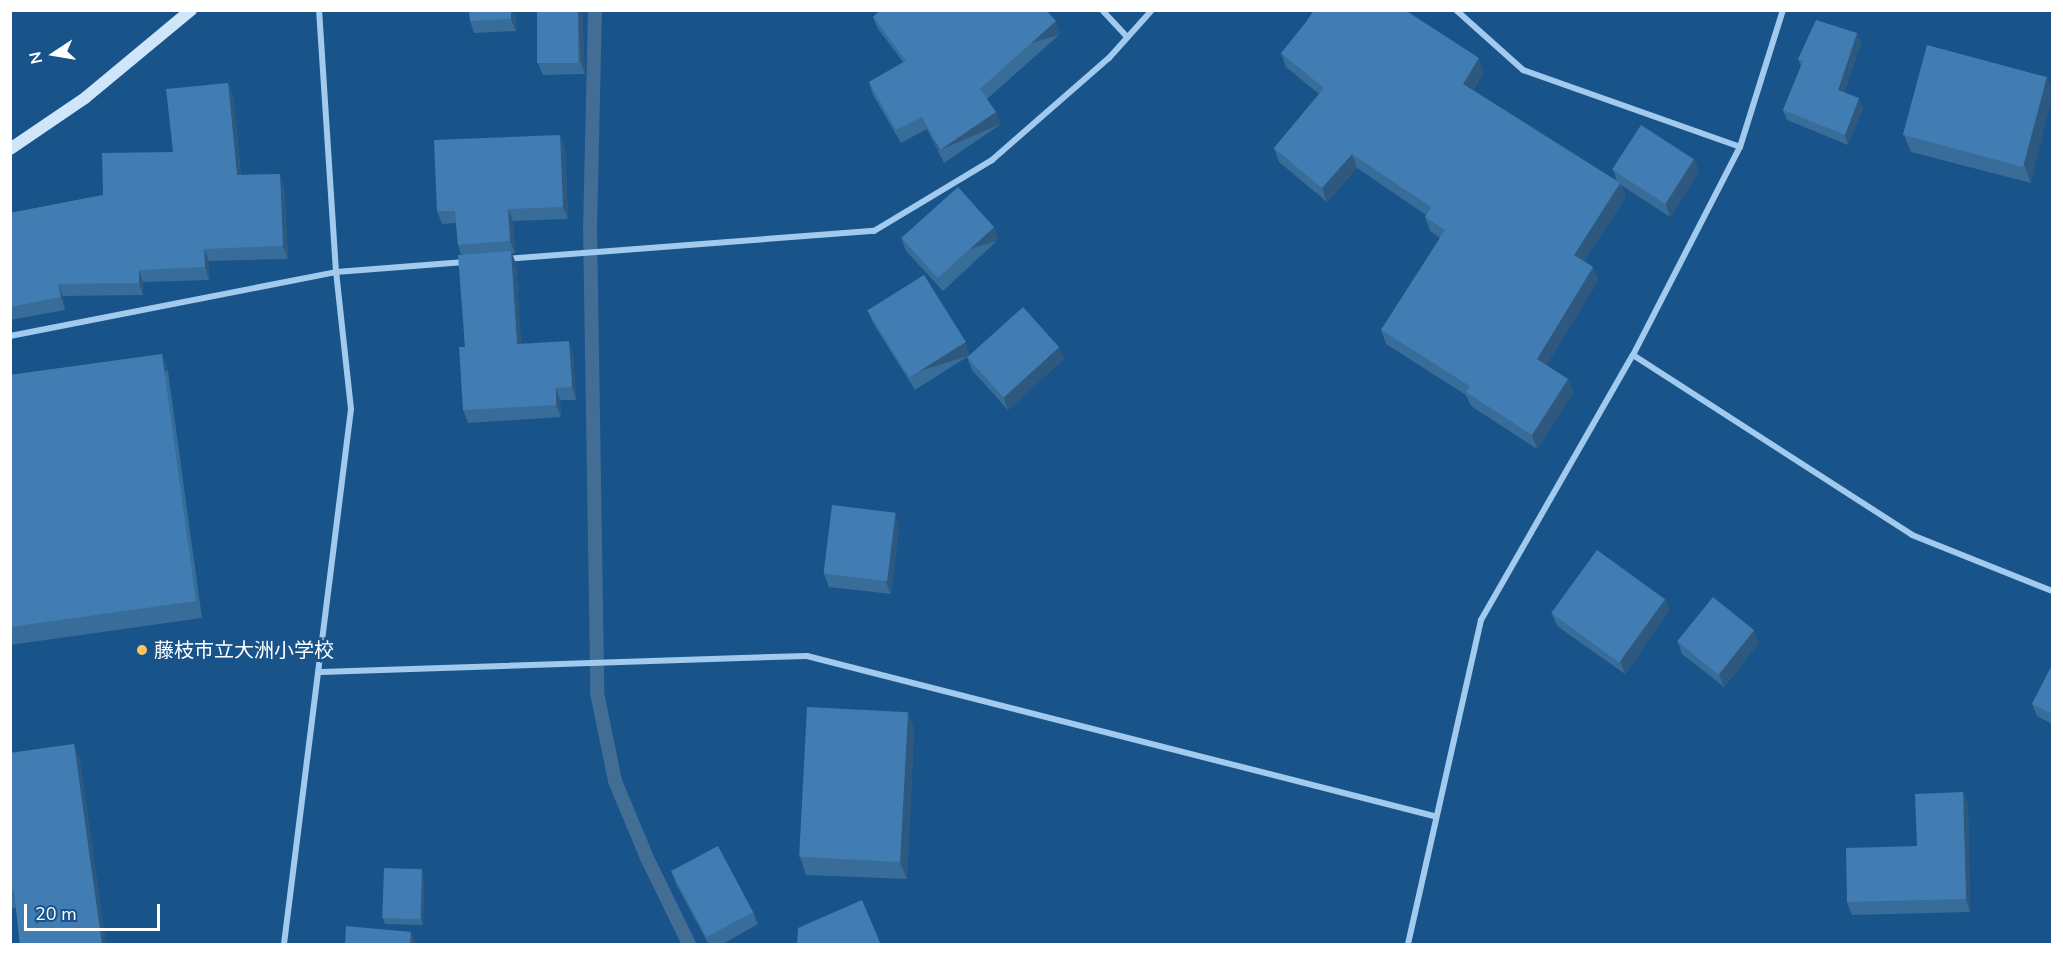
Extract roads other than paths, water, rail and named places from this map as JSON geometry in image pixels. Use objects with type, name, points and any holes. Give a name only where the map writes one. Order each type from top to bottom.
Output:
[{"type":"main road","points":[[10,149],[85,99],[191,10]]},
{"type":"street","points":[[284,945],[321,672],[351,409],[336,272],[319,10]]},
{"type":"street","points":[[1102,10],[1128,37]]},
{"type":"street","points":[[500,260],[874,231],[992,160],[1128,37],[1152,10]]},
{"type":"street","points":[[1456,10],[1523,70],[1740,147]]},
{"type":"street","points":[[1408,945],[1434,816],[1481,621],[1633,355],[1740,147],[1783,10]]},
{"type":"street","points":[[10,336],[336,272],[477,261]]},
{"type":"street","points":[[1633,355],[1912,535],[2052,591]]},
{"type":"street","points":[[321,672],[807,656],[1434,816]]},
{"type":"waterway","points":[[595,10],[590,225],[597,693],[615,781],[647,858],[689,944]]},
{"type":"place","name":"藤枝市立大洲小学校","points":[[142,650]]}]
